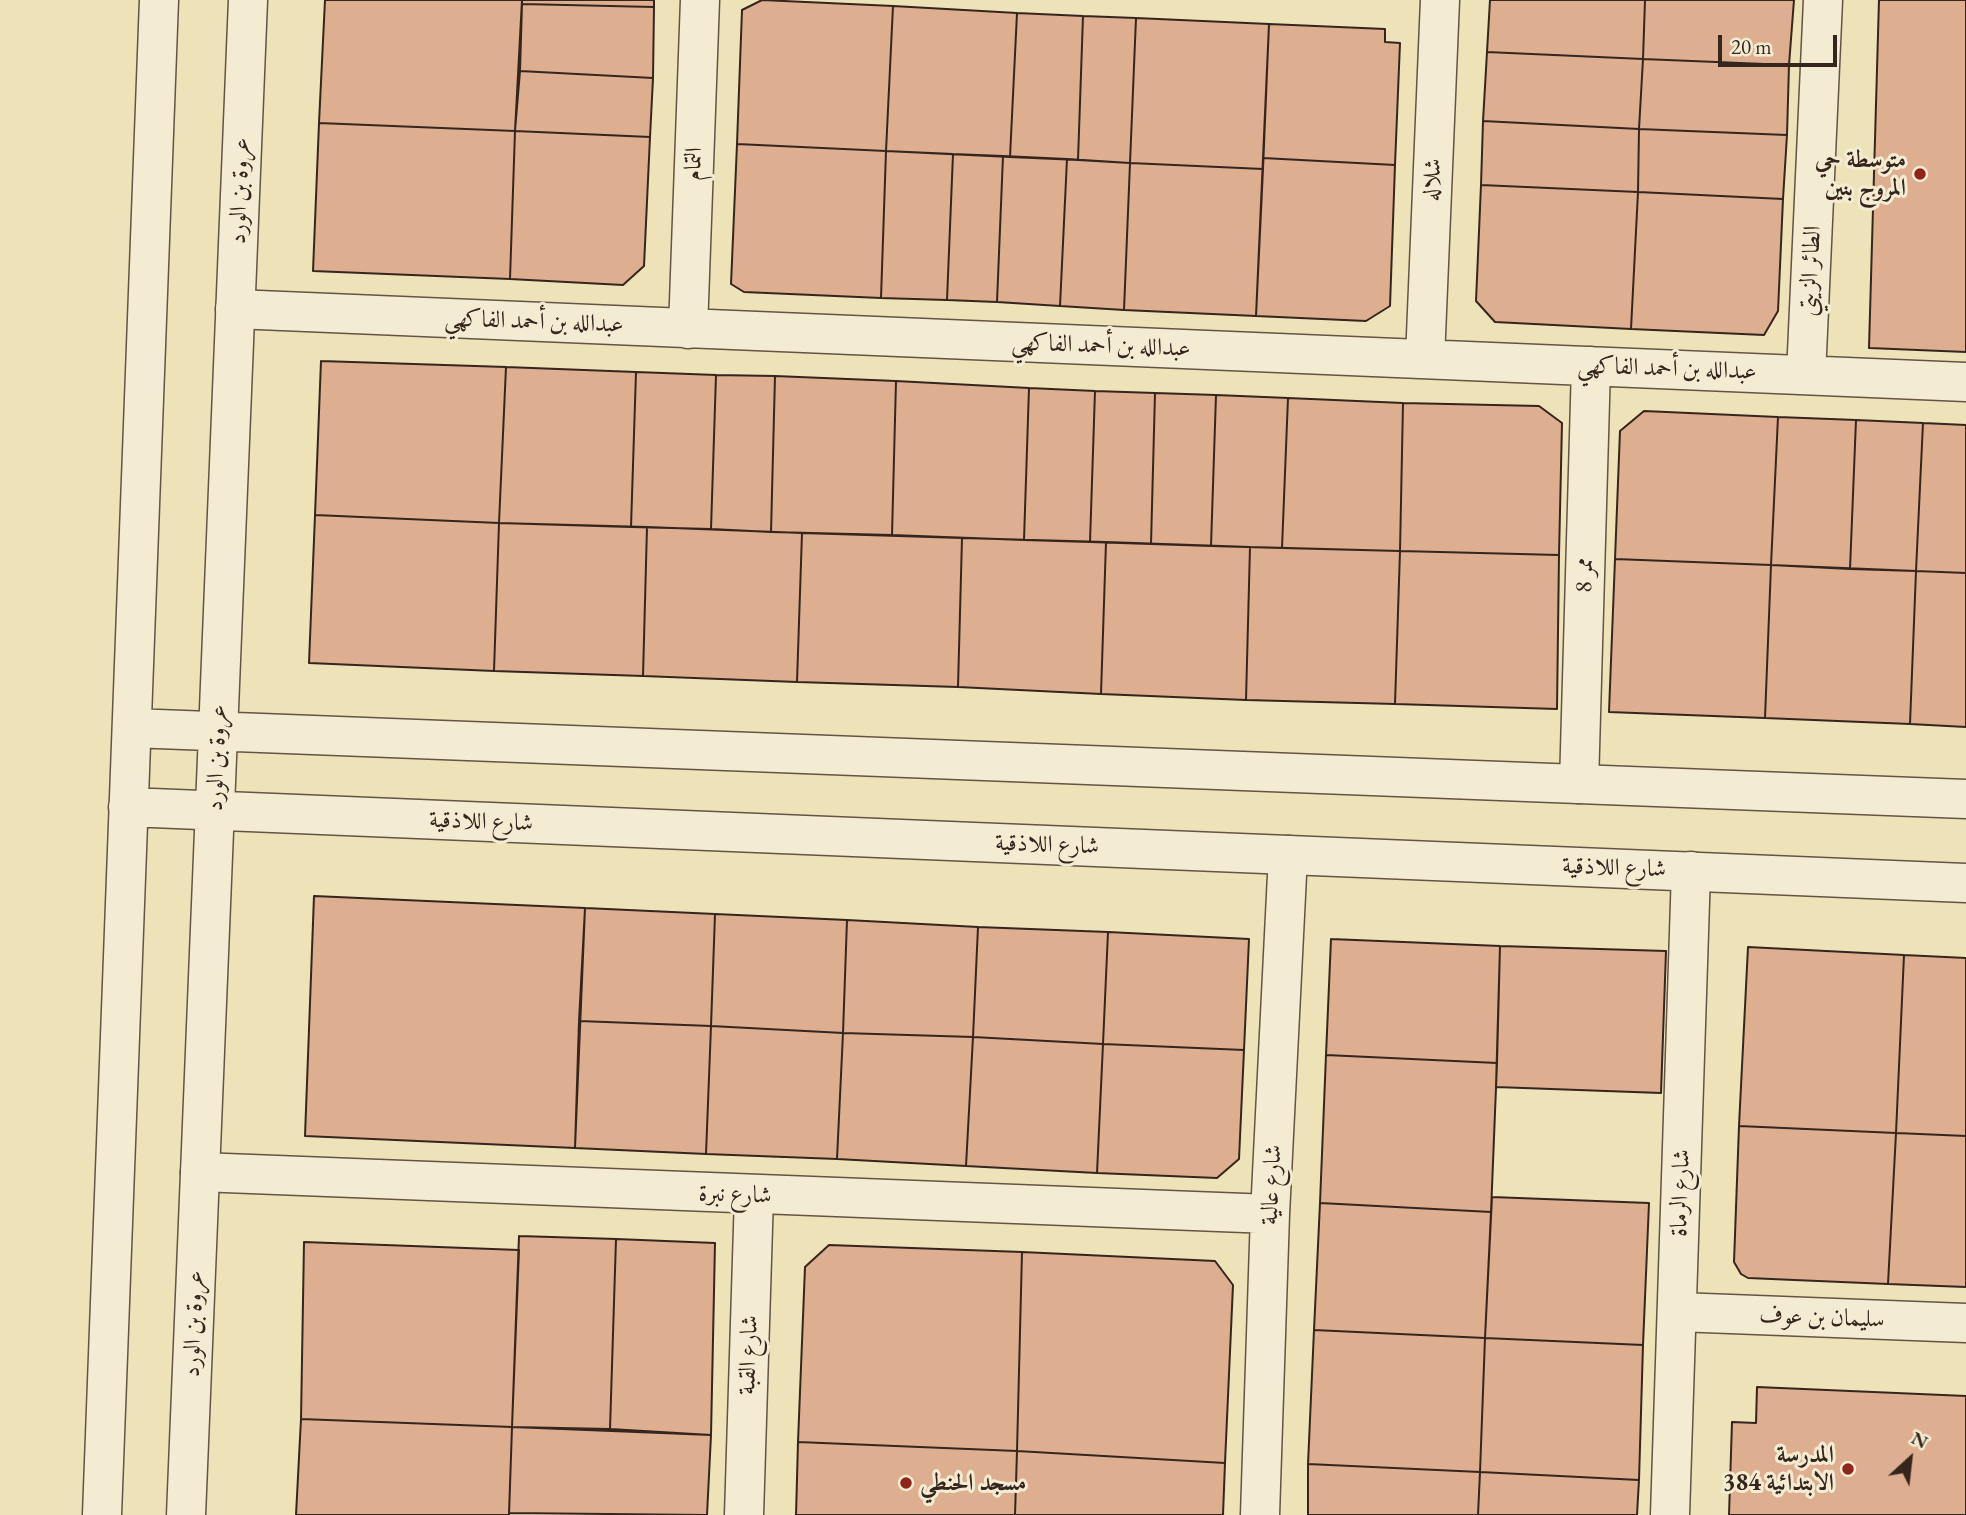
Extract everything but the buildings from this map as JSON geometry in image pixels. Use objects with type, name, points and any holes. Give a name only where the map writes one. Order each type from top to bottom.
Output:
[{"type":"street","points":[[102,1515],[159,0]]},
{"type":"street","name":"عروة بن الورد","points":[[186,1515],[248,0]]},
{"type":"street","name":"التمام","points":[[688,329],[700,0]]},
{"type":"street","name":"شلاله","points":[[1425,359],[1440,0]]},
{"type":"street","name":"الطائر الزيتي","points":[[1806,375],[1823,0]]},
{"type":"street","name":"عبدالله بن أحمد الفاكهي","points":[[235,309],[1966,382]]},
{"type":"street","name":"ممر 8","points":[[1579,784],[1591,366]]},
{"type":"street","points":[[132,728],[1966,799]]},
{"type":"street","name":"شارع اللاذقية","points":[[128,807],[1966,883]]},
{"type":"street","name":"شارع عالية","points":[[1259,1515],[1270,1214],[1288,855]]},
{"type":"street","name":"شارع الرماة","points":[[1671,1515],[1691,871]]},
{"type":"street","name":"شارع نبرة","points":[[200,1172],[1270,1214]]},
{"type":"street","name":"شارع القبة","points":[[744,1515],[754,1195]]},
{"type":"street","name":"سليمان بن عوف","points":[[1678,1312],[1966,1323]]},
{"type":"place","name":"متوسطة حي المروج بنين","points":[[1920,174]]},
{"type":"place","name":"المدرسة الابتدائية 384","points":[[1848,1469]]},
{"type":"place","name":"مسجد الحنطي","points":[[906,1483]]}]
